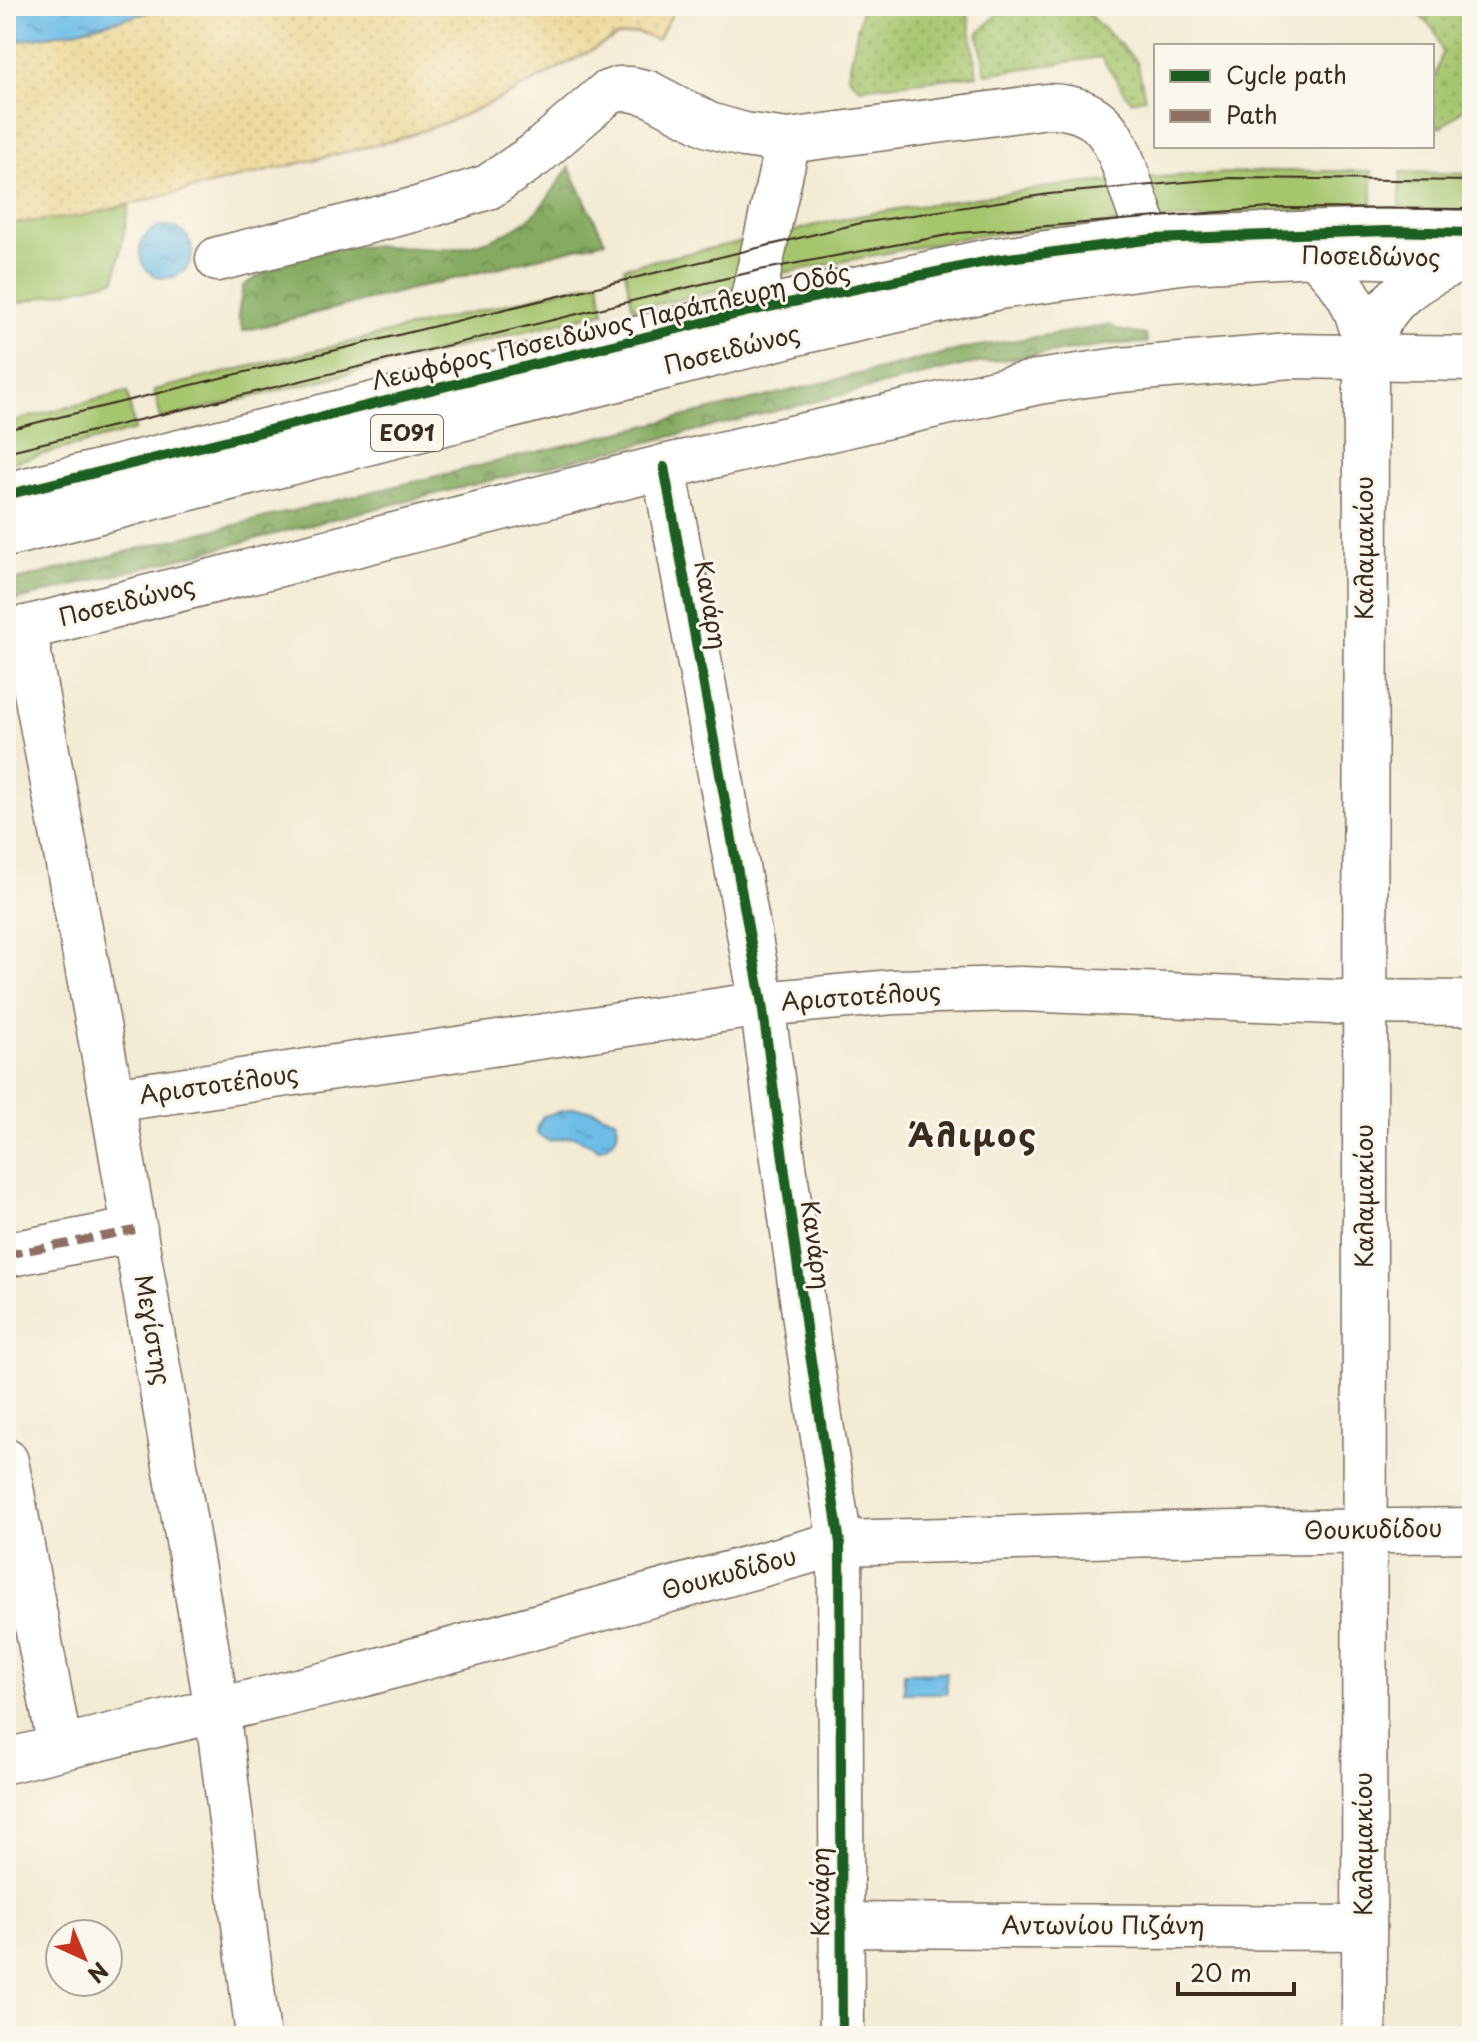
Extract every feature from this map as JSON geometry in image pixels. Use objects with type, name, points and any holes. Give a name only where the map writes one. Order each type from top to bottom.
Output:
[{"type":"main road","points":[[218,259],[421,208],[488,187],[535,155],[607,93],[619,89],[648,93],[709,125],[744,135],[788,141],[1035,107],[1068,107],[1096,118],[1111,133],[1142,218],[1171,250]]},
{"type":"main road","points":[[750,311],[788,141]]},
{"type":"main road","name":"Λεωφόρος Ποσειδώνος Παράπλευρη Οδός","points":[[6,495],[750,311],[994,260],[1171,250],[1386,231],[1469,250]]},
{"type":"main road","name":"Ποσειδώνος","points":[[6,535],[809,330],[1171,250],[1314,254],[1469,250]]},
{"type":"main road","points":[[1366,356],[1376,325],[1394,300],[1418,280],[1469,250]]},
{"type":"main road","points":[[1314,254],[1338,278],[1352,300],[1364,338],[1366,356]]},
{"type":"main road","name":"Καλαμακίου","points":[[1364,2036],[1366,356]]},
{"type":"main road","name":"Ποσειδώνος","points":[[15,630],[664,467],[1038,382],[1119,370],[1278,357],[1472,359]]},
{"type":"main road","name":"Κανάρη","points":[[664,467],[762,1004],[808,1342],[840,1543],[842,2036]]},
{"type":"main road","name":"Μεγίστης","points":[[15,630],[112,1100],[135,1230],[217,1709],[258,2036]]},
{"type":"main road","name":"Αριστοτέλους","points":[[112,1100],[762,1004],[893,992],[1022,989],[1472,1003]]},
{"type":"main road","points":[[6,1255],[135,1230]]},
{"type":"main road","points":[[6,1461],[60,1748]]},
{"type":"main road","name":"Θουκυδίδου","points":[[6,1761],[343,1680],[840,1543],[1472,1530]]},
{"type":"main road","name":"Αντωνίου Πιζάνη","points":[[842,1925],[1364,1928]]},
{"type":"green space","points":[[862,6],[967,6],[977,75],[860,88],[848,76]]},
{"type":"green space","points":[[1005,6],[1080,6],[1137,61],[1145,98],[1131,101],[1101,57],[986,74],[978,34]]},
{"type":"green space","points":[[1415,6],[1472,6],[1472,101],[1442,127],[1434,126],[1434,75],[1442,52],[1435,31],[1414,10]]},
{"type":"green space","points":[[569,167],[605,241],[243,331],[238,315],[243,286],[272,269],[336,249],[378,246],[453,248],[490,240],[532,216]]},
{"type":"green space","points":[[1265,171],[1372,171],[1372,215],[1156,219],[1144,178]]},
{"type":"green space","points":[[1401,172],[1472,174],[1472,218],[1399,216]]},
{"type":"green space","points":[[1113,181],[1123,222],[973,236],[768,276],[780,235],[847,218],[915,206]]},
{"type":"green space","points":[[129,205],[115,280],[6,306],[6,224],[81,216]]},
{"type":"green space","points":[[749,240],[737,287],[633,309],[624,267]]},
{"type":"green space","points":[[599,281],[604,312],[161,419],[154,390]]},
{"type":"green space","points":[[1110,325],[1119,330],[1146,335],[1147,343],[1114,344],[965,365],[345,516],[6,603],[6,583],[164,542],[967,348]]},
{"type":"green space","points":[[127,392],[135,430],[6,464],[6,423]]},
{"type":"sand","points":[[174,6],[677,6],[657,40],[638,33],[616,37],[510,94],[450,121],[399,139],[81,216],[6,224],[6,43],[74,31]]},
{"type":"water","points":[[6,6],[174,6],[74,31],[6,43]]},
{"type":"water","points":[[166,226],[184,234],[192,252],[184,270],[166,278],[148,270],[140,252],[148,234]]},
{"type":"water","points":[[574,1108],[593,1110],[616,1120],[618,1130],[612,1142],[599,1149],[574,1136],[549,1141],[537,1134],[543,1116]]},
{"type":"water","points":[[946,1672],[947,1693],[904,1693],[904,1673]]},
{"type":"tram line","points":[[6,430],[861,223],[1049,194],[1231,178],[1472,181]]},
{"type":"tram line","points":[[6,452],[760,270],[959,233],[1270,208],[1472,209]]},
{"type":"marked path","points":[[6,1255],[135,1230]]},
{"type":"cycle path","points":[[6,495],[750,311],[994,260],[1153,239],[1386,231],[1472,233]]},
{"type":"cycle path","points":[[664,467],[762,1004],[808,1342],[840,1543],[842,2036]]},
{"type":"district","name":"Άλιμος","points":[[973,1136]]}]
